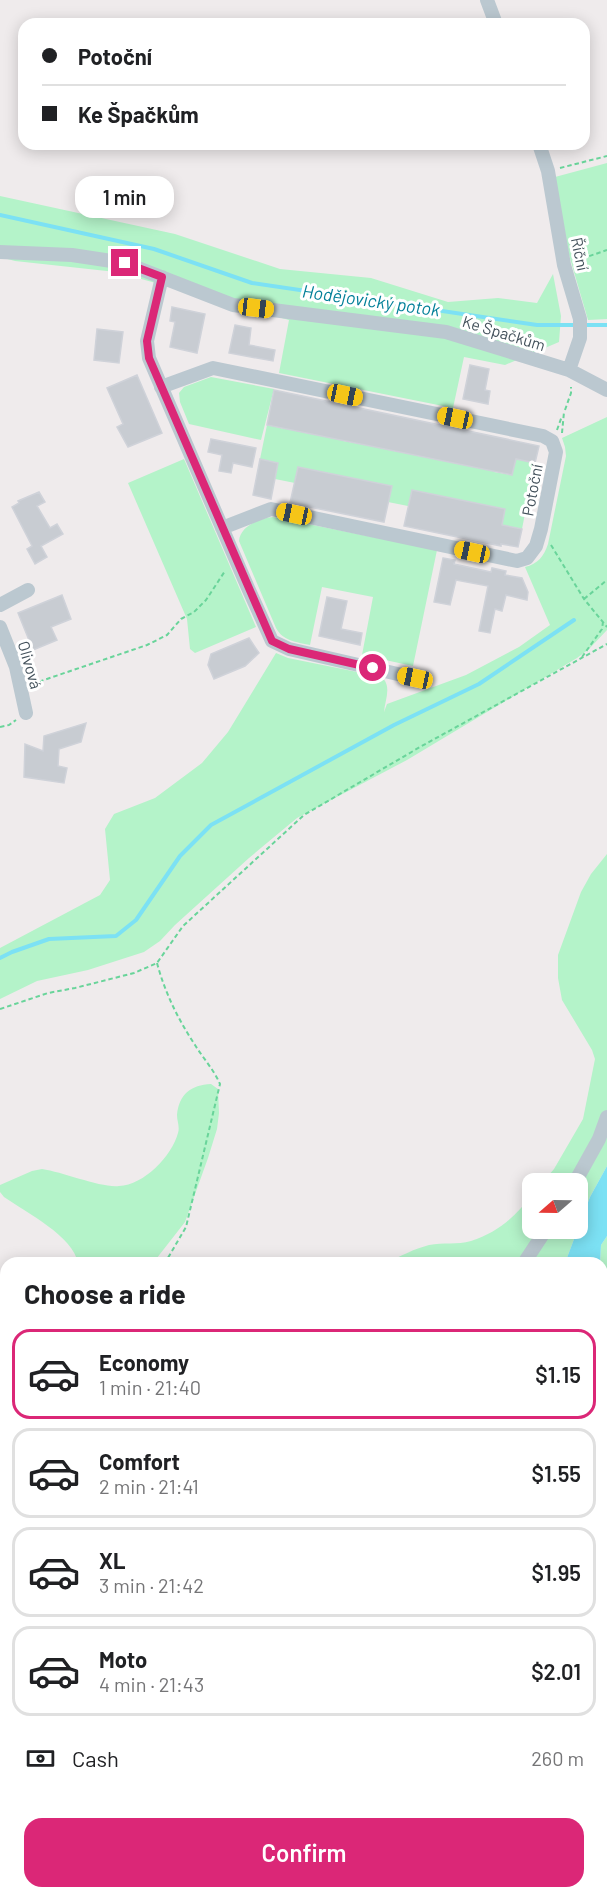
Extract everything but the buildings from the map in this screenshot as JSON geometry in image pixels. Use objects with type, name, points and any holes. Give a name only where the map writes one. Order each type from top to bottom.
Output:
[{"type":"street","points":[[487,0],[494,18]]},
{"type":"street","name":"Říční","points":[[541,150],[548,171],[564,265],[580,319],[580,338],[569,370]]},
{"type":"street","name":"Ke Špačkům","points":[[0,252],[72,255],[125,263],[232,305],[446,332],[569,370],[607,390]]},
{"type":"street","points":[[162,277],[147,341],[147,350],[272,641],[289,649],[415,678]]},
{"type":"street","points":[[161,387],[213,368],[543,436],[552,441]]},
{"type":"street","name":"Potoční","points":[[222,528],[271,509],[517,561],[527,558],[536,546],[541,530],[555,452],[552,441]]},
{"type":"street","points":[[0,605],[28,590]]},
{"type":"street","name":"Olivová","points":[[0,627],[16,667],[26,713]]},
{"type":"street","points":[[580,1173],[599,1139],[607,1117]]},
{"type":"street","points":[[528,1257],[540,1239]]},
{"type":"path","points":[[548,171],[607,156]]},
{"type":"path","points":[[564,265],[607,250]]},
{"type":"path","points":[[552,441],[572,393],[569,370]]},
{"type":"path","points":[[551,546],[584,599],[607,627]]},
{"type":"path","points":[[21,687],[147,645],[167,635],[181,619],[194,612],[206,600],[234,556]]},
{"type":"path","points":[[584,599],[607,579]]},
{"type":"path","points":[[581,658],[602,629],[603,622]]},
{"type":"path","points":[[0,1009],[48,993],[134,974],[157,963],[183,926],[304,815],[420,747],[607,644]]},
{"type":"path","points":[[0,727],[9,725],[26,713]]},
{"type":"path","points":[[157,963],[164,988],[177,1013],[220,1084],[186,1227],[168,1257]]},
{"type":"green space","points":[[607,163],[607,319],[588,320],[569,255],[555,177]]},
{"type":"green space","points":[[0,196],[175,234],[280,269],[371,278],[448,302],[498,298],[537,303],[553,274],[561,316],[559,342],[505,365],[464,357],[453,408],[279,373],[289,320],[116,272],[15,261],[0,257]]},
{"type":"green space","points":[[211,377],[274,389],[261,440],[189,424],[180,402],[179,393],[184,387]]},
{"type":"green space","points":[[288,413],[305,433],[323,436],[326,421],[346,425],[343,441],[360,444],[384,432],[381,448],[398,452],[422,440],[418,456],[474,467],[478,452],[494,472],[512,475],[516,459],[535,463],[522,529],[502,525],[505,509],[412,491],[408,506],[388,502],[392,486],[336,475],[295,483],[275,479],[278,463],[260,459],[267,425],[285,429]]},
{"type":"green space","points":[[607,417],[607,630],[589,649],[407,760],[297,818],[249,858],[160,941],[144,952],[88,970],[37,981],[0,999],[0,948],[100,895],[110,880],[105,829],[114,814],[155,798],[202,763],[228,732],[276,653],[288,658],[382,677],[387,685],[384,712],[387,704],[466,675],[519,647],[550,625],[525,567],[540,559],[548,544],[566,456],[562,438]]},
{"type":"green space","points":[[184,459],[256,627],[195,653],[190,649],[187,619],[128,483]]},
{"type":"green space","points":[[273,517],[437,550],[413,666],[362,655],[373,597],[322,587],[310,645],[282,636],[276,628],[239,541],[247,527],[262,519]]},
{"type":"green space","points":[[607,854],[607,1166],[588,1202],[588,1173],[551,1173],[583,1119],[595,1059],[562,1000],[558,978],[558,955],[581,892],[591,874]]},
{"type":"green space","points":[[211,1084],[218,1089],[217,1129],[185,1222],[158,1257],[76,1257],[68,1244],[58,1234],[0,1192],[0,1185],[42,1169],[111,1186],[138,1181],[156,1168],[175,1142],[179,1131],[178,1108],[183,1096],[192,1089]]},
{"type":"green space","points":[[522,1207],[522,1239],[574,1239],[567,1257],[399,1257],[429,1245],[471,1241],[490,1233]]},
{"type":"green space","points":[[607,1236],[607,1257],[600,1257],[601,1245]]},
{"type":"water","points":[[607,1166],[607,1236],[601,1245],[600,1257],[567,1257],[574,1239],[588,1239],[588,1202]]},
{"type":"waterway","name":"Hodějovický potok","points":[[0,215],[154,249],[252,283],[537,325],[607,325]]},
{"type":"waterway","points":[[0,958],[49,939],[116,936],[136,920],[180,856],[211,825],[394,725],[479,684],[574,620]]},
{"type":"route","points":[[125,263],[162,277],[147,341],[149,358],[272,641],[289,649],[373,668]]}]
